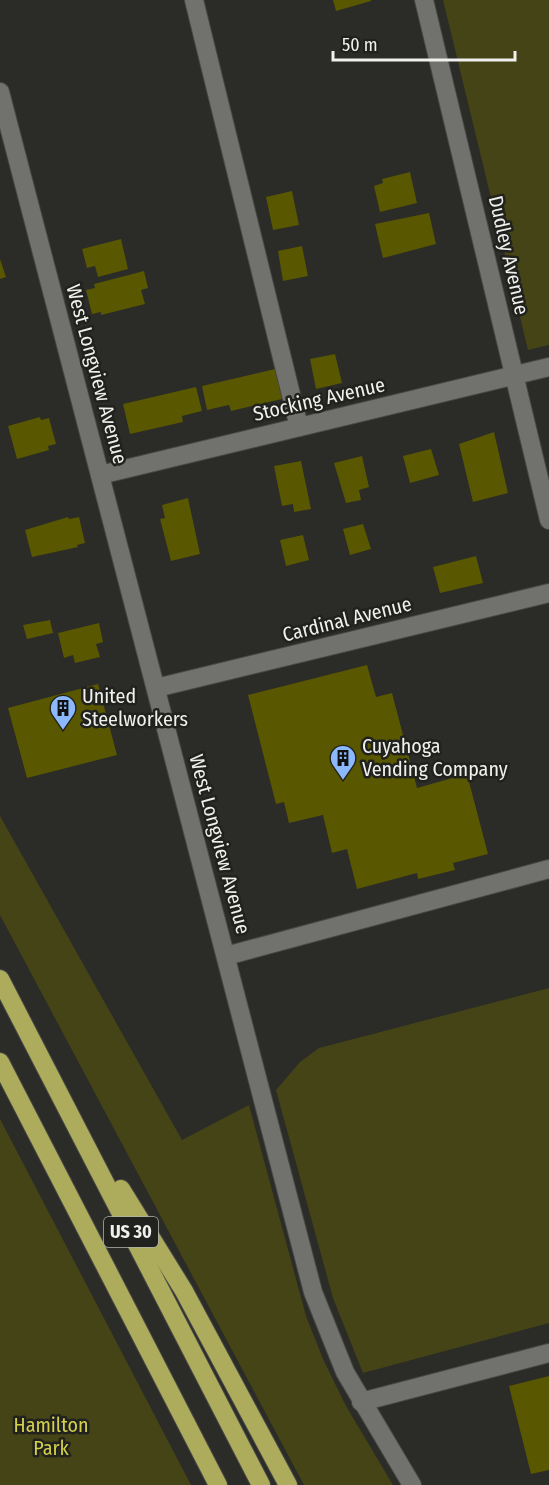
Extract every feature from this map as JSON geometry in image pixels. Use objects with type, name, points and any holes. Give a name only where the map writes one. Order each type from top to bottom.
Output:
[{"type":"highway","name":"US 30","points":[[0,979],[261,1485]]},
{"type":"highway","points":[[42,1060],[184,1291],[288,1485]]},
{"type":"highway","name":"US 30","points":[[0,1062],[218,1485]]},
{"type":"street","points":[[194,0],[299,427]]},
{"type":"street","name":"Dudley Avenue","points":[[424,0],[549,520]]},
{"type":"street","name":"West Longview Avenue","points":[[0,92],[313,1292],[326,1330],[362,1402],[412,1485]]},
{"type":"street","name":"Stocking Avenue","points":[[100,474],[549,367]]},
{"type":"street","name":"Cardinal Avenue","points":[[156,688],[549,593]]},
{"type":"street","points":[[226,956],[549,869]]},
{"type":"street","points":[[362,1402],[549,1353]]},
{"type":"green space","points":[[443,0],[549,0],[549,345],[528,350]]},
{"type":"green space","points":[[0,816],[182,1140],[249,1105],[306,1316],[323,1359],[346,1406],[393,1485],[304,1485],[0,915]]},
{"type":"green space","points":[[549,988],[549,1323],[363,1373],[333,1298],[276,1090],[300,1062],[319,1048]]},
{"type":"green space","name":"Hamilton Park","points":[[0,1119],[191,1485],[0,1485]]},
{"type":"building","points":[[333,0],[371,0],[371,1],[336,11]]},
{"type":"building","points":[[410,172],[417,203],[380,212],[374,186],[383,183],[382,179]]},
{"type":"building","points":[[292,191],[299,225],[273,230],[266,197]]},
{"type":"building","points":[[429,213],[436,244],[383,258],[375,224]]},
{"type":"building","points":[[121,239],[128,269],[98,277],[95,266],[87,268],[82,249]]},
{"type":"building","points":[[302,246],[308,276],[283,281],[278,251]]},
{"type":"building","points":[[0,259],[6,277],[0,279]]},
{"type":"building","points":[[144,271],[148,288],[141,290],[145,304],[101,315],[101,312],[92,314],[86,290],[95,288],[94,284]]},
{"type":"building","points":[[335,354],[342,383],[316,389],[310,359]]},
{"type":"building","points":[[275,369],[282,399],[231,411],[229,405],[207,410],[202,386]]},
{"type":"building","points":[[196,387],[202,411],[182,416],[183,422],[130,434],[123,404]]},
{"type":"building","points":[[40,417],[41,420],[49,418],[56,444],[48,446],[49,450],[17,459],[8,426]]},
{"type":"building","points":[[494,432],[508,493],[473,502],[459,444]]},
{"type":"building","points":[[431,449],[439,475],[410,483],[403,456]]},
{"type":"building","points":[[362,456],[369,487],[359,490],[361,500],[346,503],[334,463]]},
{"type":"building","points":[[301,461],[311,509],[294,512],[293,504],[282,506],[274,466]]},
{"type":"building","points":[[188,498],[200,554],[171,561],[160,519],[165,518],[162,505]]},
{"type":"building","points":[[68,517],[69,519],[79,517],[85,543],[77,545],[78,547],[32,557],[25,530]]},
{"type":"building","points":[[363,524],[371,549],[350,555],[343,529]]},
{"type":"building","points":[[303,535],[309,560],[286,566],[280,540]]},
{"type":"building","points":[[476,556],[483,583],[440,593],[433,567]]},
{"type":"building","points":[[50,620],[53,633],[27,639],[23,625]]},
{"type":"building","points":[[99,623],[103,642],[96,644],[100,657],[75,663],[73,655],[64,658],[58,633]]},
{"type":"building","name":"Cuyahoga Vending Company","points":[[367,665],[376,697],[392,693],[417,788],[467,774],[488,854],[453,863],[455,870],[418,879],[417,873],[357,889],[347,849],[332,853],[323,815],[289,823],[284,802],[276,804],[248,695]]},
{"type":"building","name":"United Steelworkers","points":[[98,684],[117,755],[27,778],[8,708]]},
{"type":"building","points":[[549,1376],[549,1470],[531,1474],[509,1386]]},
{"type":"place","name":"United Steelworkers","points":[[63,731]]},
{"type":"place","name":"Cuyahoga Vending Company","points":[[343,781]]}]
